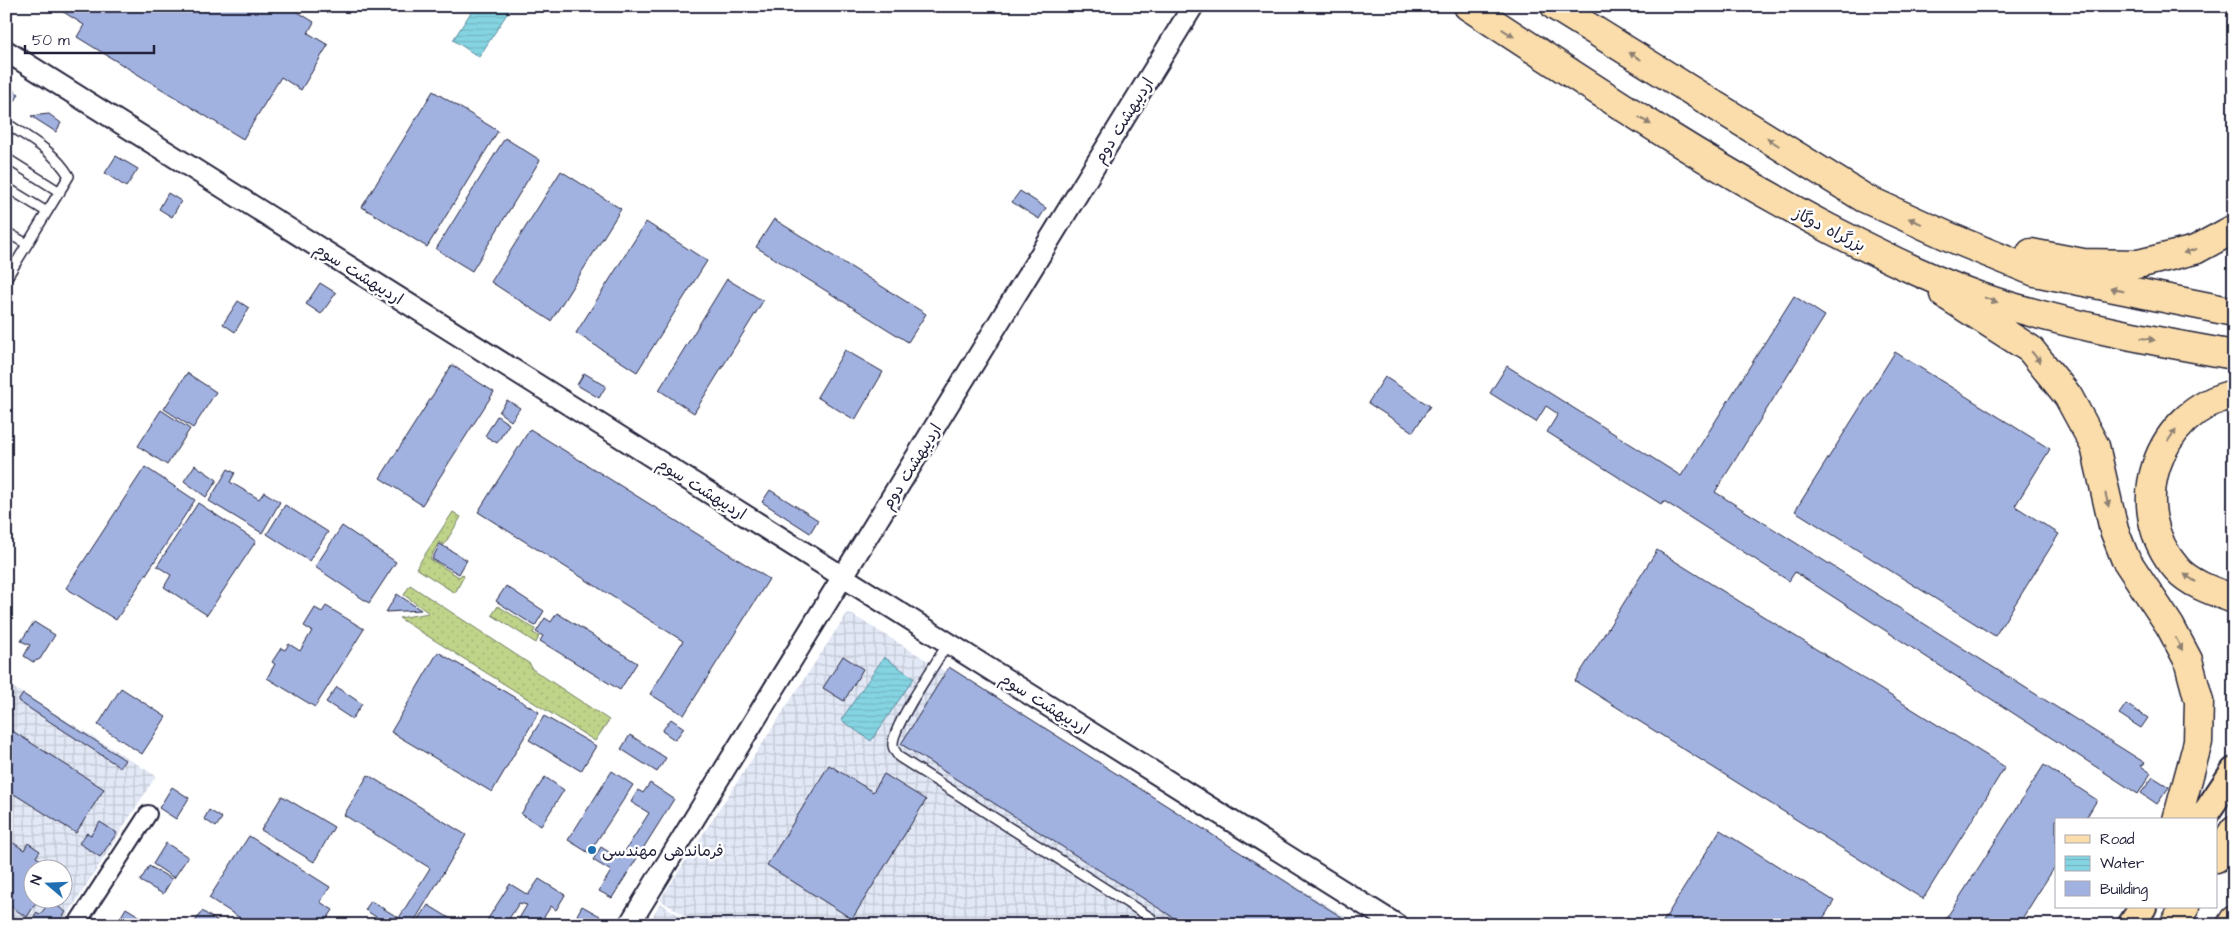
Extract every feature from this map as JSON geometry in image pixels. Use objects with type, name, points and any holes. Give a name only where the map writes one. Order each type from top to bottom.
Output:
[{"type":"highway","name":"بزرگراه دوگاز","points":[[1468,6],[1605,96],[1773,199],[1895,262],[1996,302],[2134,337],[2234,355]]},
{"type":"highway","points":[[1555,6],[1864,198],[1952,238],[2035,272],[2234,312]]},
{"type":"highway","points":[[1952,238],[2083,262],[2138,264],[2195,250],[2234,229]]},
{"type":"highway","points":[[1895,262],[2030,350],[2068,396],[2094,446],[2114,530],[2125,558],[2170,626],[2188,660],[2199,701],[2198,742],[2178,818]]},
{"type":"highway","points":[[2234,394],[2216,398],[2181,422],[2157,456],[2149,500],[2158,542],[2177,570],[2204,587],[2234,599]]},
{"type":"highway","points":[[2218,855],[2234,830]]},
{"type":"highway","points":[[2174,925],[2184,908]]},
{"type":"highway","points":[[2231,925],[2234,920]]},
{"type":"main road","points":[[2202,818],[2234,771]]},
{"type":"main road","points":[[2131,925],[2142,908]]},
{"type":"street","name":"اردیبهشت دوم","points":[[629,925],[1193,6]]},
{"type":"street","name":"اردیبهشت سوم","points":[[6,51],[1397,925]]},
{"type":"street","points":[[76,925],[148,814]]},
{"type":"lane","points":[[6,123],[40,145],[63,166],[69,176],[6,278]]},
{"type":"lane","points":[[6,158],[60,192]]},
{"type":"lane","points":[[6,187],[47,212]]},
{"type":"lane","points":[[6,232],[27,244]]},
{"type":"lane","points":[[948,643],[901,721],[893,741],[893,748],[899,757],[1151,918]]},
{"type":"shaded area","points":[[848,612],[1359,925],[699,925],[660,900]]},
{"type":"shaded area","points":[[6,683],[156,776],[72,908],[72,858],[22,858],[22,908],[72,908],[61,925],[6,925]]},
{"type":"shaded area","points":[[660,903],[694,925],[648,925]]},
{"type":"green space","points":[[453,512],[461,517],[444,545],[439,542],[430,559],[459,577],[462,574],[464,576],[455,593],[416,568]]},
{"type":"green space","points":[[410,585],[530,664],[532,669],[609,720],[595,741],[399,618],[429,613],[404,595]]},
{"type":"green space","points":[[498,606],[535,629],[533,633],[539,636],[536,643],[492,615]]},
{"type":"water","points":[[475,6],[512,6],[479,57],[453,40]]},
{"type":"water","points":[[884,657],[914,678],[871,741],[841,720]]},
{"type":"building","points":[[54,6],[288,6],[314,22],[308,33],[328,45],[301,90],[281,77],[243,139],[77,37],[84,25]]},
{"type":"building","points":[[6,86],[19,94],[15,101],[6,95]]},
{"type":"building","points":[[433,91],[498,131],[427,247],[362,207]]},
{"type":"building","points":[[49,114],[61,123],[56,132],[31,116]]},
{"type":"building","points":[[505,138],[540,160],[472,271],[436,249]]},
{"type":"building","points":[[116,156],[138,169],[126,187],[105,173]]},
{"type":"building","points":[[561,171],[621,209],[551,321],[491,282]]},
{"type":"building","points":[[1020,191],[1046,208],[1039,219],[1012,202]]},
{"type":"building","points":[[168,193],[181,201],[172,217],[159,209]]},
{"type":"building","points":[[774,219],[926,314],[908,342],[756,247]]},
{"type":"building","points":[[646,222],[707,261],[637,372],[576,333]]},
{"type":"building","points":[[727,279],[763,301],[694,413],[659,390]]},
{"type":"building","points":[[320,283],[336,293],[321,314],[306,304]]},
{"type":"building","points":[[1794,296],[1825,316],[1715,492],[2145,763],[2141,766],[2151,773],[2138,794],[1795,572],[1789,581],[1664,501],[1661,504],[1547,432],[1558,414],[1546,406],[1536,422],[1490,393],[1507,366],[1681,476]]},
{"type":"building","points":[[238,301],[249,308],[235,332],[223,324]]},
{"type":"building","points":[[845,350],[883,372],[855,420],[817,397]]},
{"type":"building","points":[[1895,352],[2050,449],[2015,506],[2059,534],[1995,636],[1795,511]]},
{"type":"building","points":[[452,365],[494,392],[422,505],[380,478]]},
{"type":"building","points":[[187,373],[216,392],[193,428],[164,409]]},
{"type":"building","points":[[584,373],[606,386],[599,398],[577,385]]},
{"type":"building","points":[[1385,377],[1430,406],[1413,432],[1368,403]]},
{"type":"building","points":[[507,400],[520,408],[511,421],[499,412]]},
{"type":"building","points":[[161,410],[190,429],[167,465],[138,446]]},
{"type":"building","points":[[497,416],[509,424],[497,443],[485,436]]},
{"type":"building","points":[[530,429],[769,579],[684,715],[650,694],[683,641],[478,512]]},
{"type":"building","points":[[195,465],[217,480],[206,497],[184,481]]},
{"type":"building","points":[[145,467],[195,500],[116,620],[66,588]]},
{"type":"building","points":[[228,469],[235,473],[230,482],[259,499],[264,492],[280,502],[262,533],[209,501]]},
{"type":"building","points":[[770,490],[818,520],[810,533],[762,502]]},
{"type":"building","points":[[198,503],[256,541],[207,615],[164,587],[171,575],[157,566]]},
{"type":"building","points":[[285,505],[328,532],[309,561],[267,534]]},
{"type":"building","points":[[342,526],[396,562],[369,603],[315,567]]},
{"type":"building","points":[[440,544],[467,560],[459,574],[432,559]]},
{"type":"building","points":[[1657,550],[2005,767],[1923,899],[1575,681]]},
{"type":"building","points":[[506,586],[544,611],[535,626],[496,601]]},
{"type":"building","points":[[397,594],[421,610],[386,612]]},
{"type":"building","points":[[326,606],[364,629],[315,707],[267,678],[275,664],[272,662],[281,648],[285,650],[289,644],[300,651],[312,631],[304,626],[315,608],[322,612]]},
{"type":"building","points":[[557,613],[637,663],[620,690],[540,641],[543,636],[536,632],[545,618],[551,622]]},
{"type":"building","points":[[34,622],[55,635],[40,659],[33,662],[24,656],[30,645],[21,641]]},
{"type":"building","points":[[438,652],[539,712],[492,792],[391,732]]},
{"type":"building","points":[[843,656],[863,669],[844,701],[823,688]]},
{"type":"building","points":[[949,667],[1354,925],[1185,925],[901,744]]},
{"type":"building","points":[[337,687],[362,704],[352,719],[326,702]]},
{"type":"building","points":[[121,688],[166,717],[142,754],[98,725]]},
{"type":"building","points":[[23,694],[125,760],[120,767],[18,701]]},
{"type":"building","points":[[2126,704],[2148,718],[2141,728],[2119,714]]},
{"type":"building","points":[[544,716],[596,746],[581,771],[529,740]]},
{"type":"building","points":[[671,719],[684,728],[675,740],[662,731]]},
{"type":"building","points":[[6,727],[104,789],[76,833],[6,789]]},
{"type":"building","points":[[630,735],[666,758],[657,772],[621,749]]},
{"type":"building","points":[[829,765],[873,792],[884,774],[926,800],[852,919],[767,865]]},
{"type":"building","points":[[2044,765],[2097,800],[2086,818],[2055,818],[2055,867],[2018,925],[1942,925]]},
{"type":"building","points":[[612,771],[633,785],[589,853],[568,840]]},
{"type":"building","points":[[368,775],[466,835],[412,925],[389,925],[365,910],[371,901],[399,918],[430,868],[344,815]]},
{"type":"building","points":[[545,777],[564,790],[541,826],[521,814]]},
{"type":"building","points":[[2153,777],[2169,787],[2157,804],[2141,793]]},
{"type":"building","points":[[650,783],[674,799],[612,898],[599,891],[611,871],[593,860],[601,847],[620,859],[649,813],[631,802],[638,790],[643,793]]},
{"type":"building","points":[[172,787],[189,798],[176,819],[159,808]]},
{"type":"building","points":[[282,796],[334,827],[314,862],[261,830]]},
{"type":"building","points":[[209,810],[222,818],[216,827],[204,819]]},
{"type":"building","points":[[100,822],[117,833],[100,857],[79,843],[87,833],[91,835]]},
{"type":"building","points":[[1720,830],[1834,901],[1819,925],[1661,925]]},
{"type":"building","points":[[249,836],[330,887],[320,902],[333,910],[323,925],[251,925],[209,898]]},
{"type":"building","points":[[6,838],[24,850],[28,843],[40,851],[36,857],[38,858],[22,858],[22,908],[33,908],[27,917],[6,904]]},
{"type":"building","points":[[166,843],[188,857],[174,878],[153,864]]},
{"type":"building","points":[[149,866],[172,879],[163,894],[140,881]]},
{"type":"building","points":[[539,879],[565,895],[556,910],[551,906],[539,925],[515,925],[527,905],[519,903],[505,925],[484,925],[510,884],[528,895]]},
{"type":"building","points":[[428,905],[451,919],[447,925],[415,925]]},
{"type":"building","points":[[582,906],[600,916],[595,925],[576,925],[580,918],[577,915]]},
{"type":"building","points":[[45,908],[60,908],[66,912],[57,925],[30,923],[37,912],[40,915]]},
{"type":"building","points":[[126,908],[149,922],[147,925],[116,925]]},
{"type":"building","points":[[202,911],[223,925],[193,925]]},
{"type":"building","points":[[6,919],[16,925],[6,925]]},
{"type":"building","points":[[346,919],[355,925],[343,925]]},
{"type":"place","name":"فرماندهی مهندسی","points":[[592,850]]}]
